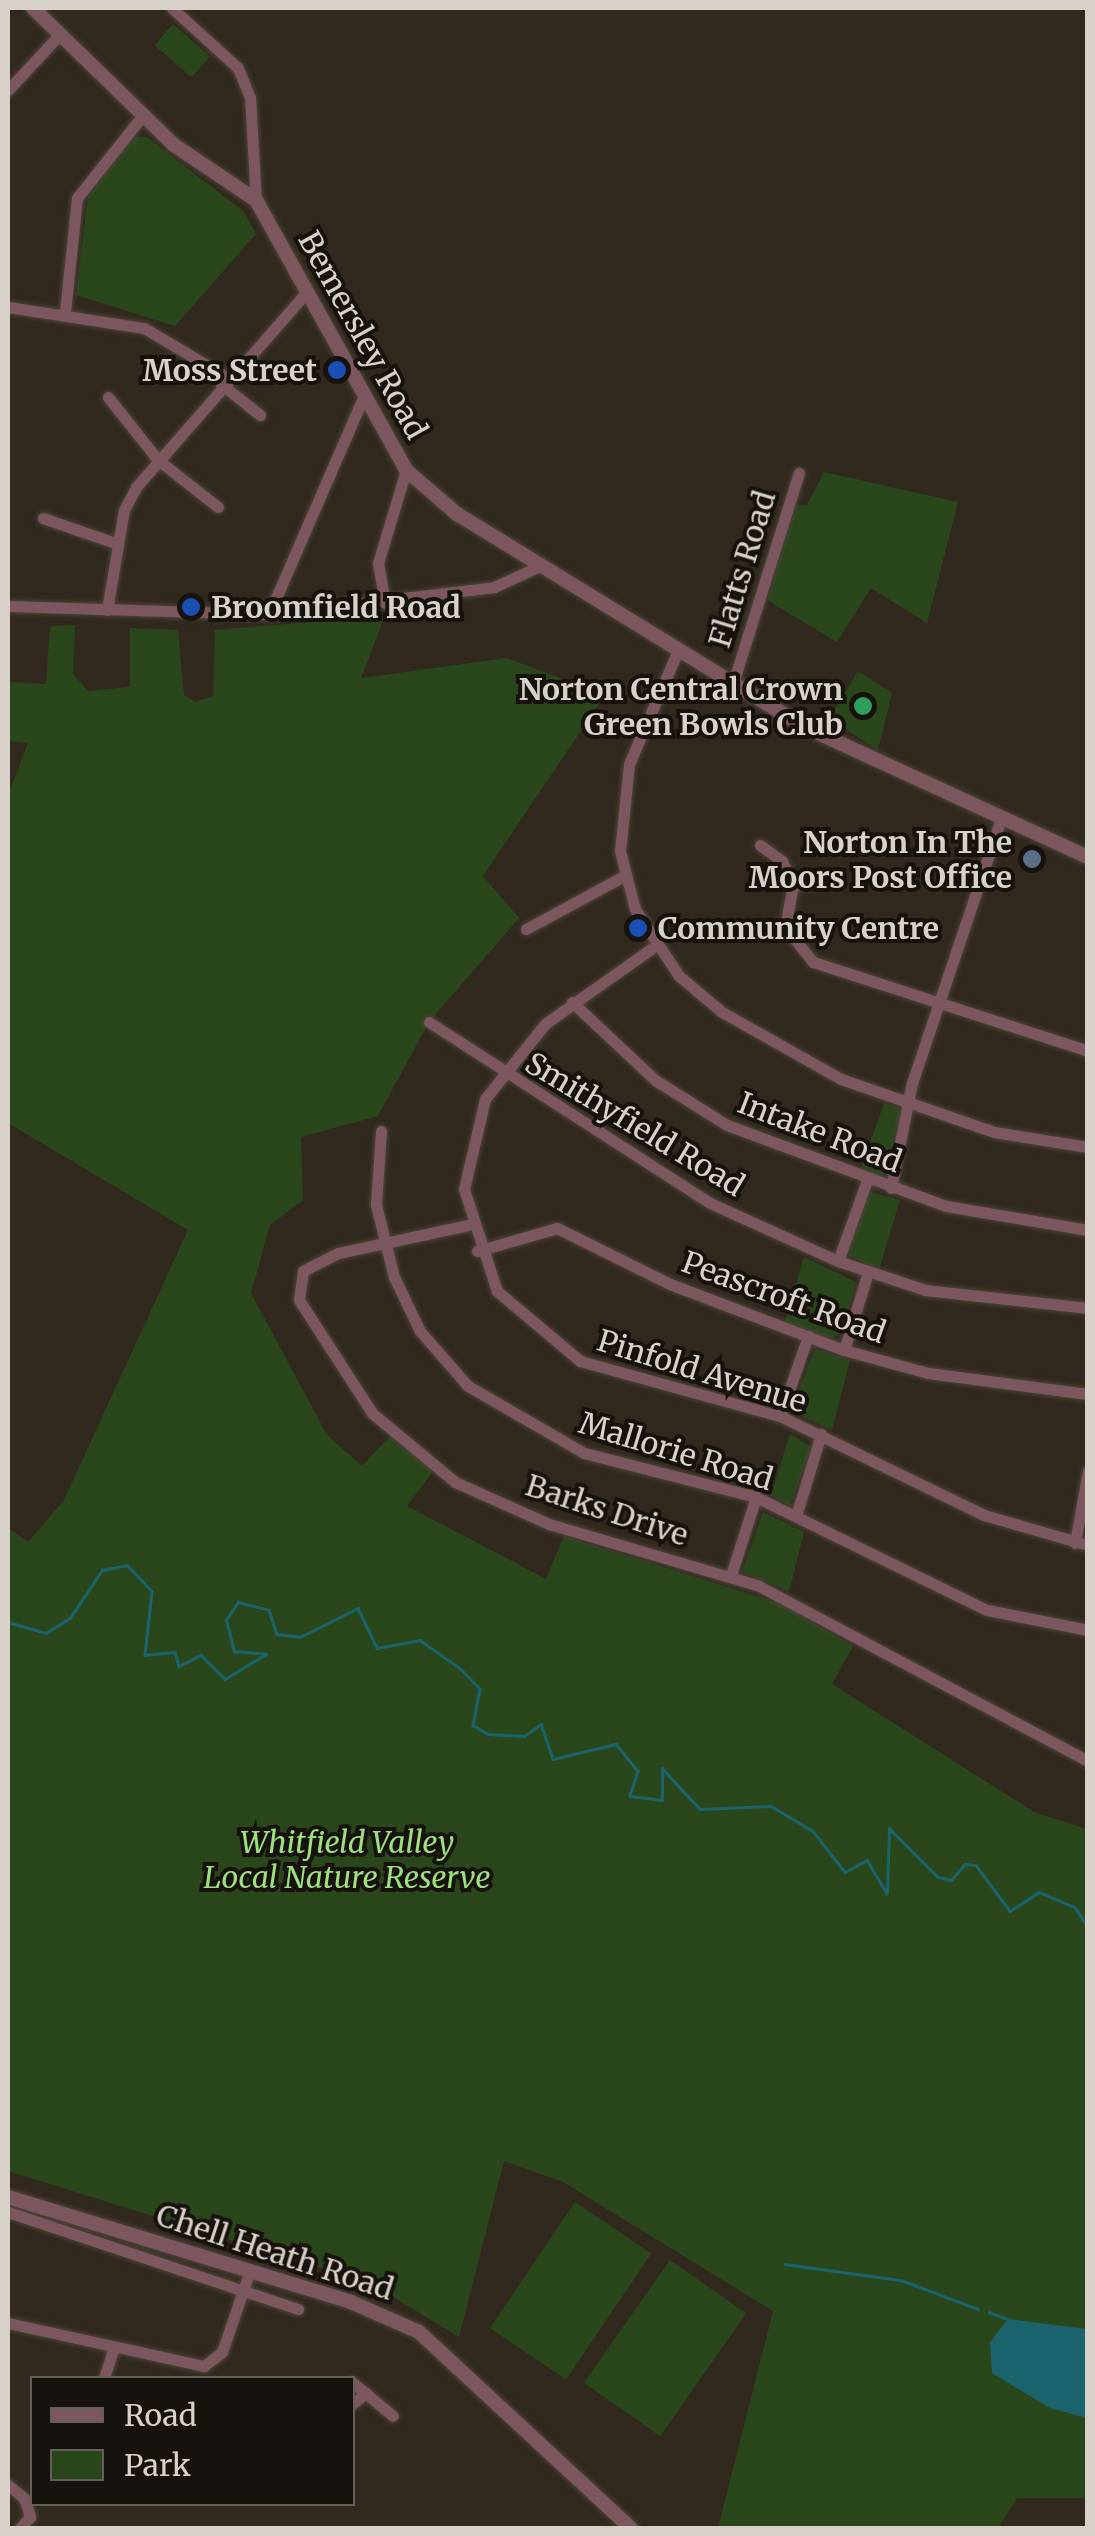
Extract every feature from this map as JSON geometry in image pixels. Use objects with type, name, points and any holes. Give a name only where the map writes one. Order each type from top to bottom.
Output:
[{"type":"street","name":"Bemersley Road","points":[[33,8],[143,115],[256,200],[406,470],[540,566],[823,736],[1000,822],[1088,858]]},
{"type":"street","points":[[172,8],[238,68],[250,97],[256,200]]},
{"type":"street","points":[[8,90],[60,34]]},
{"type":"street","points":[[66,312],[77,198],[143,115]]},
{"type":"street","points":[[107,610],[124,510],[158,460],[224,381],[308,292]]},
{"type":"street","points":[[8,307],[66,312],[144,328],[224,381],[260,415]]},
{"type":"street","points":[[269,614],[364,394]]},
{"type":"street","points":[[108,397],[158,460],[218,507]]},
{"type":"street","points":[[385,603],[378,564],[406,470]]},
{"type":"street","name":"Flatts Road","points":[[734,680],[799,473]]},
{"type":"street","points":[[43,518],[118,544]]},
{"type":"street","points":[[8,606],[269,614],[494,588],[540,566]]},
{"type":"street","points":[[680,648],[629,764],[624,876],[655,946],[751,1030],[841,1079],[911,1100],[994,1132],[1088,1147]]},
{"type":"street","points":[[892,1188],[911,1100],[938,1008],[1000,822]]},
{"type":"street","points":[[760,845],[792,885],[785,927],[803,954],[938,1008],[1088,1051]]},
{"type":"street","points":[[526,929],[624,876]]},
{"type":"street","points":[[792,885],[833,882]]},
{"type":"street","name":"Pinfold Avenue","points":[[655,946],[572,1002],[502,1072],[472,1133],[468,1224],[497,1291],[551,1345],[610,1373],[780,1416],[984,1515],[1082,1544]]},
{"type":"street","name":"Intake Road","points":[[572,1002],[655,1080],[727,1124],[892,1188],[1088,1230]]},
{"type":"street","name":"Smithyfield Road","points":[[429,1022],[710,1204],[838,1261],[993,1302],[1088,1308]]},
{"type":"street","name":"Mallorie Road","points":[[381,1131],[376,1205],[385,1243],[420,1331],[468,1386],[527,1427],[584,1453],[756,1497],[987,1610],[1088,1630]]},
{"type":"street","points":[[838,1261],[868,1180]]},
{"type":"street","name":"Barks Drive","points":[[468,1224],[314,1261],[298,1285],[311,1324],[372,1414],[455,1482],[548,1524],[731,1575],[1088,1761]]},
{"type":"street","name":"Peascroft Road","points":[[477,1251],[557,1228],[844,1350],[928,1373],[1088,1394]]},
{"type":"street","points":[[844,1350],[868,1272]]},
{"type":"street","points":[[780,1416],[808,1336]]},
{"type":"street","points":[[796,1516],[821,1434]]},
{"type":"street","points":[[1082,1544],[1088,1471]]},
{"type":"street","points":[[731,1575],[756,1497]]},
{"type":"street","name":"Chell Heath Road","points":[[8,2197],[250,2270],[419,2332],[631,2528]]},
{"type":"street","name":"Chell Heath Road","points":[[8,2212],[247,2286],[298,2310]]},
{"type":"street","points":[[8,2323],[114,2348],[215,2362],[250,2270]]},
{"type":"street","points":[[105,2376],[114,2348]]},
{"type":"street","points":[[355,2384],[393,2416]]},
{"type":"street","points":[[355,2402],[366,2393]]},
{"type":"street","points":[[8,2485],[24,2498],[30,2517],[20,2528]]},
{"type":"green space","points":[[173,24],[210,56],[192,77],[155,45]]},
{"type":"green space","points":[[132,137],[147,137],[243,211],[256,234],[175,326],[76,295],[88,196]]},
{"type":"green space","points":[[824,472],[958,502],[927,623],[871,588],[837,642],[767,600],[796,505],[807,505]]},
{"type":"green space","name":"Whitfield Valley Local Nature Reserve","points":[[385,616],[361,678],[507,658],[605,695],[483,876],[519,918],[429,1022],[378,1116],[301,1137],[303,1200],[270,1225],[251,1293],[327,1435],[362,1466],[390,1436],[433,1471],[407,1506],[546,1579],[564,1536],[779,1603],[853,1646],[832,1684],[1034,1812],[1087,1829],[1087,2498],[1017,2498],[998,2528],[718,2528],[773,2311],[563,2182],[504,2161],[459,2337],[372,2284],[8,2171],[8,1528],[28,1542],[64,1500],[188,1230],[8,1123],[8,795],[28,743],[8,741],[8,682],[46,684],[50,626],[75,625],[73,674],[88,691],[130,687],[130,628],[178,630],[184,695],[195,702],[213,696],[215,630]]},
{"type":"green space","name":"Norton Central Crown Green Bowls Club","points":[[858,671],[892,693],[878,750],[829,719]]},
{"type":"green space","points":[[884,1103],[902,1109],[883,1178],[860,1171]]},
{"type":"green space","points":[[870,1192],[900,1200],[879,1270],[846,1254]]},
{"type":"green space","points":[[804,1257],[856,1282],[842,1333],[831,1339],[785,1322]]},
{"type":"green space","points":[[815,1349],[850,1360],[832,1430],[790,1411]]},
{"type":"green space","points":[[790,1434],[812,1447],[790,1506],[771,1495]]},
{"type":"green space","points":[[763,1512],[804,1532],[789,1591],[742,1572]]},
{"type":"green space","points":[[575,2202],[651,2253],[566,2379],[490,2328]]},
{"type":"green space","points":[[670,2260],[746,2313],[660,2436],[584,2383]]},
{"type":"water","points":[[1008,2319],[1087,2329],[1087,2418],[1050,2408],[992,2373],[990,2342]]},
{"type":"waterway","points":[[8,1622],[46,1633],[70,1618],[102,1570],[127,1565],[152,1591],[145,1655],[175,1652],[179,1666],[201,1655],[225,1679],[266,1654],[234,1652],[226,1620],[238,1602],[269,1610],[277,1634],[300,1637],[358,1608],[377,1648],[420,1640],[461,1669],[480,1689],[473,1725],[488,1734],[524,1736],[541,1724],[553,1759],[616,1744],[638,1771],[630,1796],[662,1800],[662,1768],[700,1809],[771,1806],[813,1831],[845,1872],[867,1860],[887,1893],[889,1828],[938,1877],[951,1880],[965,1864],[976,1865],[1010,1911],[1039,1892],[1075,1907],[1088,1927]]},
{"type":"waterway","points":[[785,2264],[901,2280],[978,2309]]},
{"type":"waterway","points":[[989,2312],[1010,2320]]},
{"type":"place","name":"Moss Street","points":[[337,370]]},
{"type":"place","name":"Broomfield Road","points":[[191,607]]},
{"type":"place","name":"Norton Central Crown Green Bowls Club","points":[[863,706]]},
{"type":"place","name":"Norton In The Moors Post Office","points":[[1032,859]]},
{"type":"place","name":"Community Centre","points":[[638,928]]}]
